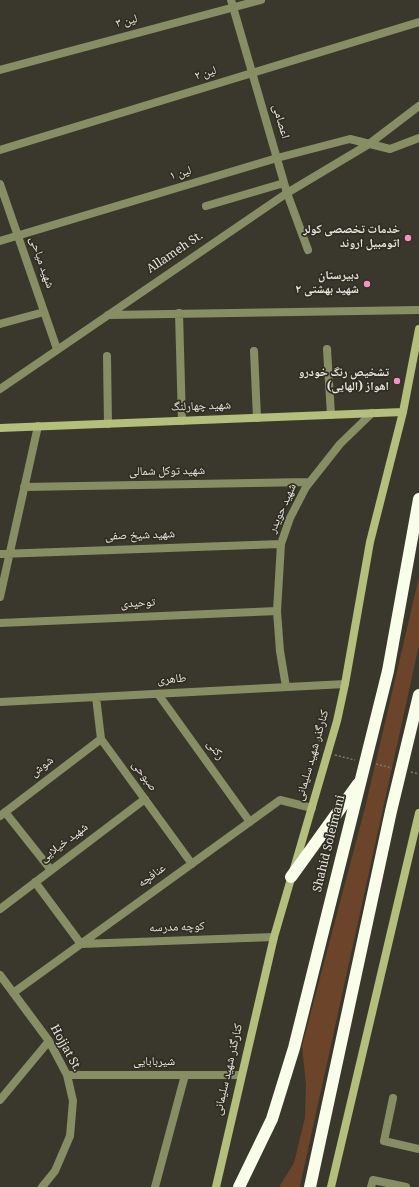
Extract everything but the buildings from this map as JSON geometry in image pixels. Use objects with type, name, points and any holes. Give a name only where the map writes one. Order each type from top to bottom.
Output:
[{"type":"highway","name":"Shahid Soleimani","points":[[239,1187],[272,1119],[294,1048],[388,671],[419,499]]},
{"type":"highway","points":[[402,595],[419,546]]},
{"type":"highway","points":[[310,1187],[391,812],[419,695]]},
{"type":"highway","points":[[291,876],[362,778]]},
{"type":"street","name":"لین ۳","points":[[0,70],[232,4],[261,0]]},
{"type":"street","name":"اعصامی","points":[[232,4],[287,193],[308,250]]},
{"type":"street","name":"لین ۲","points":[[0,150],[419,22]]},
{"type":"street","name":"Allameh St.","points":[[0,388],[287,193],[369,144],[419,106]]},
{"type":"street","points":[[369,144],[390,149],[419,138]]},
{"type":"street","name":"لین ۱","points":[[0,241],[277,158],[350,139],[369,144]]},
{"type":"street","points":[[206,206],[284,183]]},
{"type":"street","name":"شهید میاحی","points":[[0,184],[57,349]]},
{"type":"street","points":[[108,314],[419,310]]},
{"type":"street","points":[[0,324],[44,312]]},
{"type":"street","points":[[179,313],[182,421]]},
{"type":"street","name":"کنارگذر شهید سلیمانی","points":[[216,1187],[240,1075],[274,937],[337,721],[370,542],[403,412],[419,328]]},
{"type":"street","points":[[326,349],[331,415]]},
{"type":"street","points":[[254,351],[257,418]]},
{"type":"street","points":[[107,356],[108,424]]},
{"type":"street","name":"شهید چهارلنگ","points":[[0,428],[403,412]]},
{"type":"street","name":"شهید حویدر","points":[[286,687],[280,650],[277,610],[281,544],[290,518],[309,482],[340,444],[372,413]]},
{"type":"street","points":[[0,597],[38,426]]},
{"type":"street","name":"شهید توکل شمالی","points":[[24,487],[309,482]]},
{"type":"street","name":"شهید شیخ صفی","points":[[0,554],[281,544]]},
{"type":"street","name":"توحیدی","points":[[0,623],[277,610]]},
{"type":"street","name":"طاهری","points":[[0,702],[345,684]]},
{"type":"street","name":"رکنی","points":[[158,694],[250,822]]},
{"type":"street","name":"صبوحی","points":[[96,697],[101,739],[192,864]]},
{"type":"street","name":"شوش","points":[[3,814],[101,739]]},
{"type":"street","name":"شهید خیلایی","points":[[0,909],[145,799]]},
{"type":"street","name":"عنافچه","points":[[13,993],[280,800],[312,808]]},
{"type":"street","points":[[331,1187],[419,813]]},
{"type":"street","points":[[3,814],[51,870]]},
{"type":"street","points":[[35,882],[81,944]]},
{"type":"street","name":"کوچه مدرسه","points":[[81,944],[274,937]]},
{"type":"street","name":"Hojjat St.","points":[[1,979],[49,1041],[67,1074],[73,1101],[70,1136],[55,1171],[42,1187]]},
{"type":"street","points":[[0,1100],[49,1041]]},
{"type":"street","name":"شیربابایی","points":[[67,1074],[240,1075]]},
{"type":"street","points":[[155,1187],[185,1075]]},
{"type":"street","points":[[393,1098],[384,1141],[419,1149]]},
{"type":"street","points":[[371,1187],[373,1180],[406,1187]]},
{"type":"path","points":[[317,751],[322,730]]},
{"type":"shaded area","points":[[419,577],[419,645],[300,1187],[279,1187],[294,1163],[305,1118],[306,1084],[302,1046],[366,804]]},
{"type":"place","name":"خدمات تخصصی کولر اتومبیل اروند","points":[[408,238]]},
{"type":"place","name":"دبیرستان شهید بهشتی ۲","points":[[367,284]]},
{"type":"place","name":"تشخیص رنگ خودرو اهواز (الهایی)","points":[[397,381]]}]
